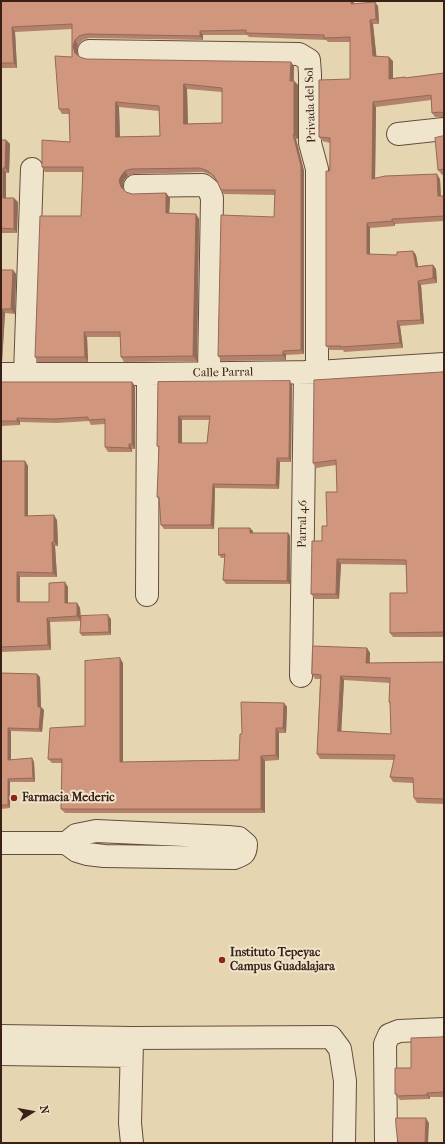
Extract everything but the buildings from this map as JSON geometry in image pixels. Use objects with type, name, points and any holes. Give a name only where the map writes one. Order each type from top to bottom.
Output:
[{"type":"street","name":"Privada del Sol","points":[[89,51],[299,54],[309,60],[310,143],[318,169],[311,372]]},
{"type":"street","points":[[398,134],[444,129]]},
{"type":"street","points":[[25,374],[32,169]]},
{"type":"street","points":[[135,186],[203,185],[209,190],[212,198],[209,373]]},
{"type":"street","name":"Calle Parral","points":[[1,374],[311,372],[444,364]]},
{"type":"street","name":"Parral 46","points":[[301,676],[311,372]]},
{"type":"street","points":[[147,595],[148,374]]},
{"type":"street","points":[[1,843],[66,843],[77,851],[104,856],[234,858],[242,856],[246,850],[246,844],[239,838],[228,836],[96,831],[76,835],[66,843]]},
{"type":"street","points":[[386,1143],[385,1044],[389,1035],[399,1031],[444,1029]]},
{"type":"street","points":[[1,1036],[132,1047]]},
{"type":"street","points":[[1,1054],[331,1037],[340,1049],[345,1081],[344,1143]]},
{"type":"street","points":[[132,1047],[130,1123],[132,1143]]},
{"type":"place","name":"Farmacia Mederic","points":[[14,798]]},
{"type":"place","name":"Instituto Tepeyac Campus Guadalajara","points":[[222,960]]}]
